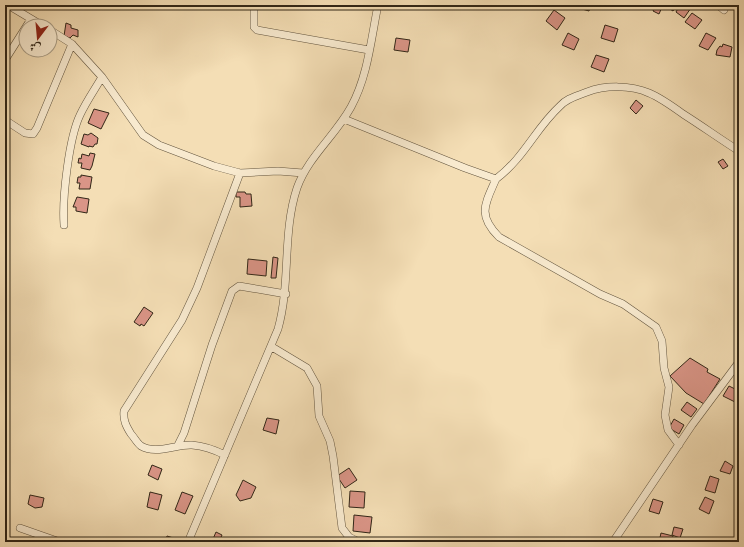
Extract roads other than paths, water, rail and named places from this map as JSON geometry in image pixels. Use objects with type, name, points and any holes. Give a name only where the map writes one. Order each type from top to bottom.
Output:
[{"type":"street","points":[[8,5],[29,18]]},
{"type":"street","points":[[254,5],[254,27],[257,30],[369,50]]},
{"type":"street","points":[[188,542],[272,347],[283,314],[286,294],[292,208],[304,172],[344,119],[361,84],[378,5]]},
{"type":"street","points":[[718,5],[724,10]]},
{"type":"street","points":[[58,35],[72,44],[102,77],[142,135],[173,151],[214,166],[240,173],[278,171],[304,172]]},
{"type":"street","points":[[5,60],[18,40]]},
{"type":"street","points":[[5,120],[25,132],[32,134],[37,128],[72,44]]},
{"type":"street","points":[[64,225],[63,203],[72,139],[80,115],[102,77]]},
{"type":"street","points":[[679,445],[668,430],[665,415],[669,387],[664,368],[662,341],[656,327],[623,304],[600,294],[499,237],[491,230],[484,213],[485,204],[496,179],[517,160],[545,121],[560,105],[578,95],[593,90],[610,87],[629,88],[648,92],[739,151]]},
{"type":"street","points":[[344,119],[464,168],[496,179]]},
{"type":"street","points":[[225,455],[204,447],[178,445],[162,450],[149,449],[140,446],[125,424],[124,411],[182,320],[197,288],[240,173]]},
{"type":"street","points":[[178,445],[184,433],[212,345],[232,291],[239,286],[286,294]]},
{"type":"street","points":[[272,347],[307,368],[315,380],[319,398],[319,416],[330,441],[333,456],[342,528],[349,537],[359,542]]},
{"type":"street","points":[[614,542],[679,445],[739,362]]},
{"type":"street","points":[[20,528],[60,542]]}]
